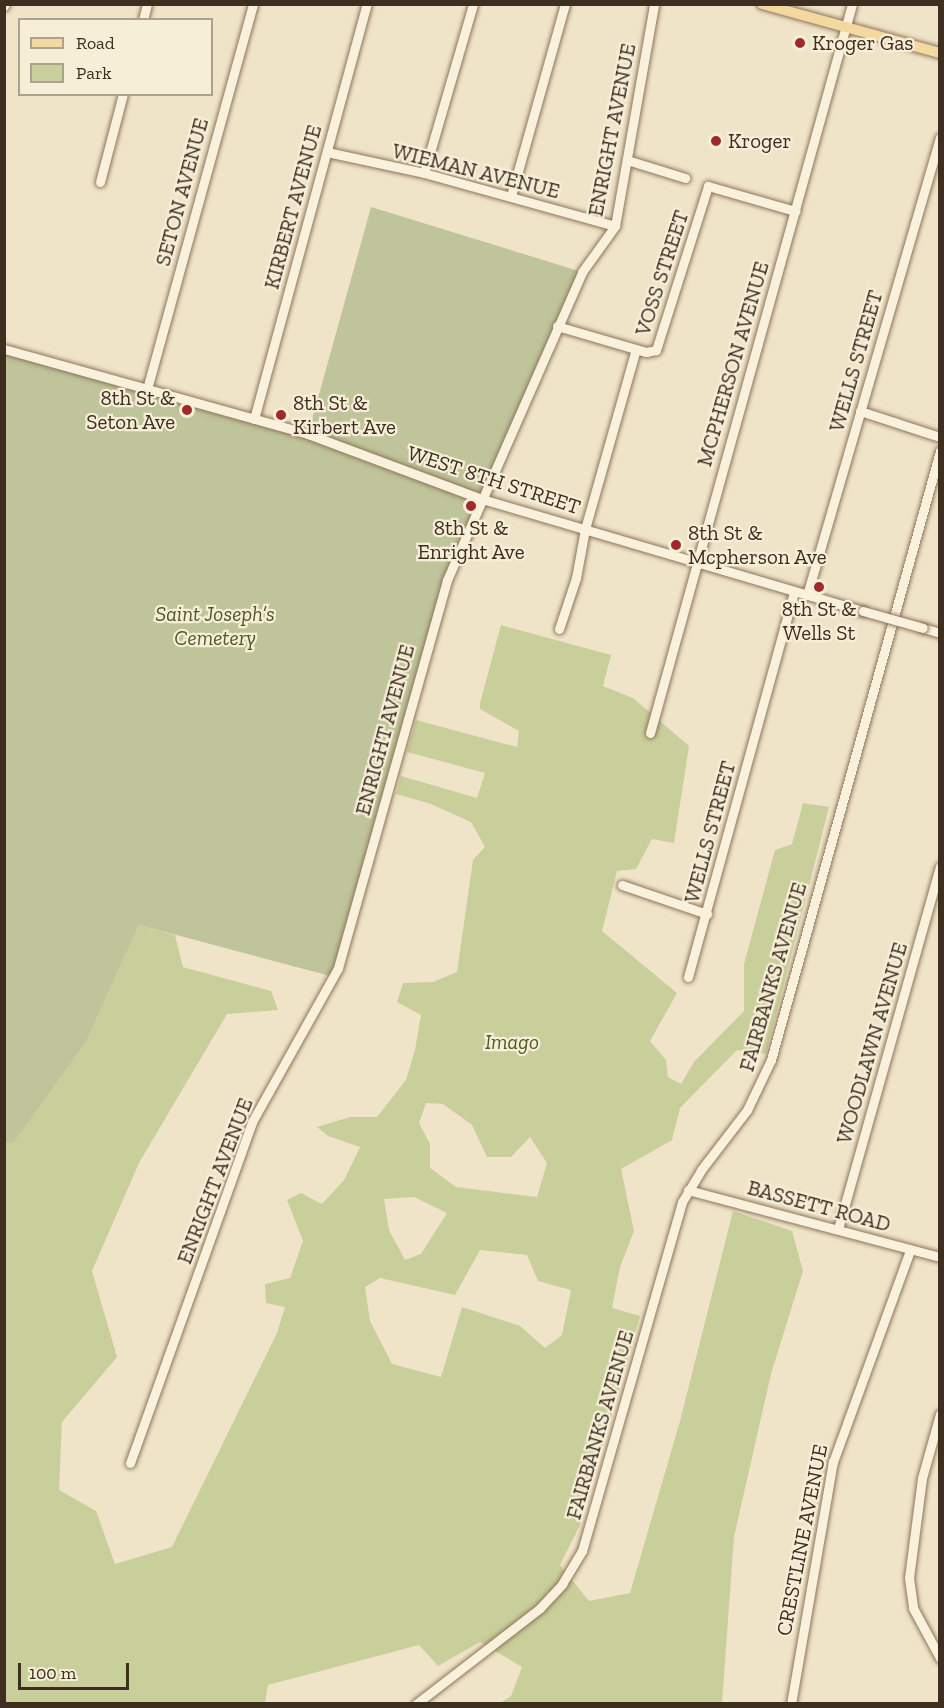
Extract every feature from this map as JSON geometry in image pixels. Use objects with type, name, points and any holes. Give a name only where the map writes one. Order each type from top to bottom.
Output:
[{"type":"main road","points":[[762,4],[939,53]]},
{"type":"street","name":"SETON AVENUE","points":[[147,389],[253,4]]},
{"type":"street","name":"KIRBERT AVENUE","points":[[254,419],[367,4]]},
{"type":"street","points":[[424,173],[473,4]]},
{"type":"street","points":[[511,196],[565,4]]},
{"type":"street","name":"ENRIGHT AVENUE","points":[[130,1463],[252,1122],[338,968],[441,596],[582,272],[615,226],[654,4]]},
{"type":"street","name":"MCPHERSON AVENUE","points":[[650,733],[852,4]]},
{"type":"street","points":[[100,182],[122,96]]},
{"type":"street","name":"WELLS STREET","points":[[807,595],[939,138]]},
{"type":"street","name":"WIEMAN AVENUE","points":[[327,152],[424,173],[615,226]]},
{"type":"street","points":[[627,160],[685,178]]},
{"type":"street","name":"VOSS STREET","points":[[636,349],[652,352],[660,344],[708,186],[795,211]]},
{"type":"street","points":[[557,326],[636,349],[585,529],[576,578],[559,629]]},
{"type":"street","name":"WEST 8TH STREET","points":[[4,349],[308,434],[482,499],[939,633]]},
{"type":"street","points":[[860,411],[939,437]]},
{"type":"street","name":"FAIRBANKS AVENUE","points":[[416,1704],[540,1608],[562,1584],[582,1551],[676,1218],[688,1190],[747,1110],[771,1060],[939,451]]},
{"type":"street","name":"WELLS STREET","points":[[688,977],[794,591]]},
{"type":"street","name":"WOODLAWN AVENUE","points":[[838,1228],[939,867]]},
{"type":"street","points":[[622,885],[707,914]]},
{"type":"street","name":"BASSETT ROAD","points":[[688,1190],[838,1228],[939,1257]]},
{"type":"street","name":"CRESTLINE AVENUE","points":[[790,1704],[833,1462],[910,1250]]},
{"type":"street","points":[[939,1414],[922,1478],[909,1578],[914,1608],[939,1659]]},
{"type":"green space","name":"Saint Joseph’s Cemetery","points":[[371,207],[582,272],[447,580],[334,977],[139,925],[86,1042],[13,1144],[4,1142],[4,349],[308,434]]},
{"type":"green space","name":"Imago","points":[[501,625],[611,655],[603,686],[633,698],[689,746],[674,843],[652,839],[636,869],[617,871],[602,931],[677,993],[650,1041],[666,1060],[668,1077],[681,1084],[694,1062],[744,1011],[744,964],[775,850],[792,844],[803,803],[829,807],[766,1054],[737,1050],[680,1108],[672,1140],[621,1169],[634,1231],[620,1267],[612,1308],[640,1316],[580,1525],[560,1565],[589,1601],[630,1593],[680,1421],[733,1211],[792,1231],[803,1271],[771,1374],[734,1537],[722,1703],[500,1703],[511,1696],[522,1667],[480,1642],[438,1666],[419,1645],[268,1685],[265,1703],[5,1704],[5,1142],[13,1144],[86,1042],[139,925],[175,935],[183,967],[271,991],[278,1010],[227,1014],[139,1163],[92,1271],[117,1357],[62,1422],[59,1490],[96,1511],[115,1564],[172,1547],[277,1333],[285,1307],[266,1303],[265,1284],[290,1278],[303,1241],[287,1200],[301,1193],[322,1204],[344,1180],[360,1147],[328,1136],[317,1127],[350,1117],[377,1117],[406,1080],[415,1050],[421,1015],[397,1002],[403,983],[433,982],[457,972],[473,860],[485,847],[471,822],[431,804],[396,794],[401,776],[477,798],[485,773],[407,752],[416,720],[517,747],[519,731],[480,709]],"holes":[[[426,1103],[443,1104],[472,1125],[487,1157],[511,1157],[530,1137],[547,1163],[537,1197],[456,1187],[430,1168],[430,1144],[419,1123]],[[414,1197],[447,1213],[421,1254],[405,1260],[389,1230],[384,1199]],[[480,1250],[527,1255],[538,1281],[571,1290],[562,1335],[545,1348],[520,1326],[462,1307],[441,1377],[392,1364],[370,1321],[365,1287],[380,1278],[455,1295]]]},
{"type":"place","name":"Kroger Gas","points":[[800,43]]},
{"type":"place","name":"Kroger","points":[[716,141]]},
{"type":"place","name":"8th St & Seton Ave","points":[[187,410]]},
{"type":"place","name":"8th St & Kirbert Ave","points":[[281,415]]},
{"type":"place","name":"8th St & Enright Ave","points":[[471,506]]},
{"type":"place","name":"8th St & Mcpherson Ave","points":[[676,545]]},
{"type":"place","name":"8th St & Wells St","points":[[819,587]]}]
